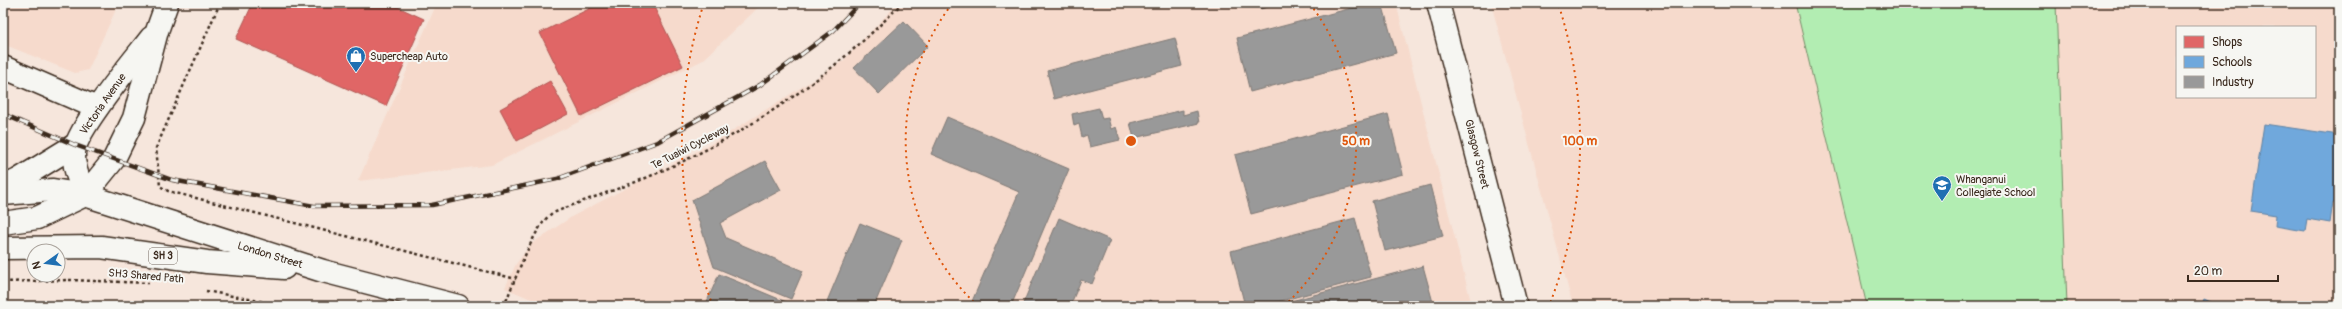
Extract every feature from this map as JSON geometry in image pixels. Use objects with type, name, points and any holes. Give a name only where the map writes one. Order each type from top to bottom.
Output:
[{"type":"main road","name":"Victoria Avenue","points":[[85,195],[114,159],[134,118],[157,31],[167,3]]},
{"type":"main road","name":"Glasgow Street","points":[[1438,3],[1516,306]]},
{"type":"main road","name":"Victoria Avenue","points":[[85,195],[75,167],[75,145],[97,108],[157,31]]},
{"type":"main road","points":[[3,67],[97,108]]},
{"type":"main road","points":[[3,187],[18,180],[75,145]]},
{"type":"main road","name":"SH 3","points":[[3,194],[53,190],[85,195]]},
{"type":"main road","points":[[3,223],[37,218],[85,195]]},
{"type":"main road","name":"London Street","points":[[85,195],[323,271],[458,306]]},
{"type":"main road","name":"SH 3","points":[[3,248],[101,247],[207,262],[323,271]]},
{"type":"path","points":[[220,3],[156,148],[160,186],[168,191],[516,279]]},
{"type":"path","name":"Te Tuaiwi Cycleway","points":[[504,306],[541,225],[551,214],[656,174],[741,130],[813,84],[862,42],[902,3]]},
{"type":"path","name":"SH3 Shared Path","points":[[3,282],[69,280],[154,283]]},
{"type":"path","points":[[202,290],[286,306]]},
{"type":"shaded area","points":[[3,3],[119,3],[88,70],[75,73],[3,44]]},
{"type":"shaded area","points":[[437,3],[763,3],[703,60],[492,165],[358,181]]},
{"type":"shaded area","points":[[898,3],[1396,3],[1472,306],[548,306],[505,288],[516,264],[531,244],[573,216],[716,141],[843,61]]},
{"type":"shaded area","name":"Whanganui Collegiate School","points":[[1491,3],[2339,3],[2339,306],[1573,306]]},
{"type":"green space","points":[[1795,3],[2056,3],[2067,306],[1867,306]]},
{"type":"building: Shops","name":"Supercheap Auto","points":[[253,3],[389,3],[424,19],[386,106],[236,39]]},
{"type":"building: Shops","points":[[601,3],[652,3],[683,66],[581,116],[540,33]]},
{"type":"building: Shops","points":[[550,81],[568,114],[517,141],[500,109]]},
{"type":"building: Schools","points":[[2264,124],[2339,135],[2339,202],[2333,202],[2330,223],[2307,219],[2305,231],[2275,226],[2276,215],[2251,211]]},
{"type":"building: Schools","points":[[2204,299],[2220,306],[2201,306]]},
{"type":"building: Industry","points":[[1258,3],[1282,3],[1260,9]]},
{"type":"building: Industry","points":[[1371,3],[1382,3],[1396,53],[1250,92],[1237,38]]},
{"type":"building: Industry","points":[[904,21],[928,46],[879,94],[854,68]]},
{"type":"building: Industry","points":[[1175,38],[1182,66],[1054,99],[1047,71]]},
{"type":"building: Industry","points":[[1099,108],[1102,119],[1108,118],[1111,129],[1116,127],[1120,140],[1090,147],[1087,135],[1082,137],[1079,124],[1074,126],[1072,114]]},
{"type":"building: Industry","points":[[1183,110],[1183,115],[1197,111],[1199,123],[1134,138],[1130,123]]},
{"type":"building: Industry","points":[[1388,114],[1403,174],[1251,214],[1235,155]]},
{"type":"building: Industry","points":[[947,117],[1069,169],[1011,306],[970,306],[1019,192],[931,154]]},
{"type":"building: Industry","points":[[765,161],[781,190],[720,223],[726,238],[803,271],[791,299],[714,267],[692,200]]},
{"type":"building: Industry","points":[[1430,185],[1443,236],[1385,251],[1372,201]]},
{"type":"building: Industry","points":[[1059,218],[1110,240],[1092,284],[1081,280],[1070,306],[1022,306]]},
{"type":"building: Industry","points":[[1355,218],[1371,277],[1262,306],[1245,306],[1231,251]]},
{"type":"building: Industry","points":[[860,223],[902,240],[874,306],[825,306]]},
{"type":"building: Industry","points":[[1423,266],[1434,306],[1293,306],[1291,301]]},
{"type":"building: Industry","points":[[719,274],[791,304],[790,306],[705,306]]},
{"type":"building: Industry","points":[[1149,300],[1164,306],[1146,306]]},
{"type":"railway","points":[[3,114],[75,145],[172,180],[314,206],[432,205],[557,179],[657,142],[760,85],[833,31],[860,3]]},
{"type":"place","name":"Supercheap Auto","points":[[356,73]]},
{"type":"place","name":"Whanganui Collegiate School","points":[[1942,202]]}]
